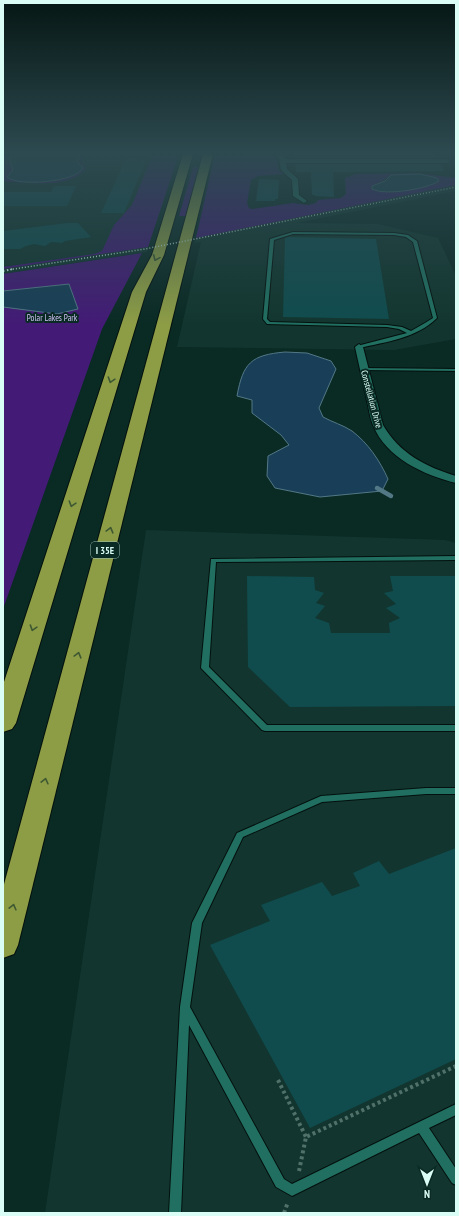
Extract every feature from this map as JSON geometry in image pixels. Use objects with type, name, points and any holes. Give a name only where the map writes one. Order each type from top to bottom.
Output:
[{"type":"highway","points":[[3,723],[139,292],[158,255],[171,211]]},
{"type":"highway","name":"I 35E","points":[[3,945],[193,211]]},
{"type":"street","name":"Constellation Drive","points":[[359,347],[378,425],[383,437],[402,456],[415,464],[456,480]]},
{"type":"lane","points":[[359,347],[412,333],[425,328],[435,318],[415,240],[407,236],[394,234],[293,233],[272,239],[265,319],[269,323],[387,326],[400,328],[412,333]]},
{"type":"lane","points":[[364,369],[456,370]]},
{"type":"lane","points":[[456,558],[213,560],[205,668],[265,728],[456,728]]},
{"type":"lane","points":[[175,1213],[185,1007],[196,923],[240,836],[322,799],[426,791],[456,791]]},
{"type":"lane","points":[[185,1007],[280,1183],[292,1190],[456,1109]]},
{"type":"lane","points":[[421,1126],[456,1179]]},
{"type":"path","points":[[306,1136],[456,1066]]},
{"type":"path","points":[[278,1080],[306,1136],[300,1167],[284,1213]]},
{"type":"shaded area","points":[[3,211],[158,211],[147,252],[3,274]]},
{"type":"shaded area","points":[[320,211],[357,211],[296,223],[378,224],[438,238],[456,276],[456,339],[394,350],[177,347],[201,242],[195,243],[196,235]]},
{"type":"shaded area","points":[[146,530],[445,540],[456,543],[456,1213],[45,1213]]},
{"type":"green space","points":[[127,211],[160,211],[148,247],[3,269],[3,267],[94,254],[102,251],[114,225]]},
{"type":"green space","points":[[181,211],[187,211],[186,216],[179,216]]},
{"type":"green space","points":[[202,211],[330,211],[196,238]]},
{"type":"green space","name":"Polar Lakes Park","points":[[142,253],[102,329],[3,609],[3,274]]},
{"type":"water","points":[[69,284],[78,309],[57,314],[3,307],[3,291]]},
{"type":"water","points":[[273,353],[307,353],[331,361],[336,369],[319,408],[323,417],[352,431],[373,453],[388,479],[382,491],[320,497],[275,488],[267,476],[268,456],[289,445],[281,435],[252,413],[252,400],[237,396],[242,376],[250,363],[256,359]]},
{"type":"building","points":[[102,211],[125,211],[124,213],[101,213]]},
{"type":"building","points":[[78,223],[91,237],[65,241],[62,243],[51,242],[45,246],[34,244],[20,249],[3,249],[3,231]]},
{"type":"building","points":[[285,238],[376,239],[389,319],[283,317]]},
{"type":"building","points":[[247,576],[314,577],[315,590],[324,593],[316,603],[325,606],[315,618],[329,623],[331,633],[390,633],[389,623],[400,618],[386,608],[396,604],[384,593],[393,591],[390,576],[456,576],[456,706],[290,707],[248,667]]},
{"type":"building","points":[[456,848],[456,1059],[310,1128],[210,945],[270,921],[261,905],[322,882],[332,896],[360,886],[353,873],[379,861],[389,874]]},
{"type":"waterway","points":[[377,488],[391,496]]},
{"type":"railway","points":[[11,269],[145,249],[337,211]]},
{"type":"railway","points":[[3,271],[11,269]]},
{"type":"railway","points":[[7,270],[11,269]]}]
